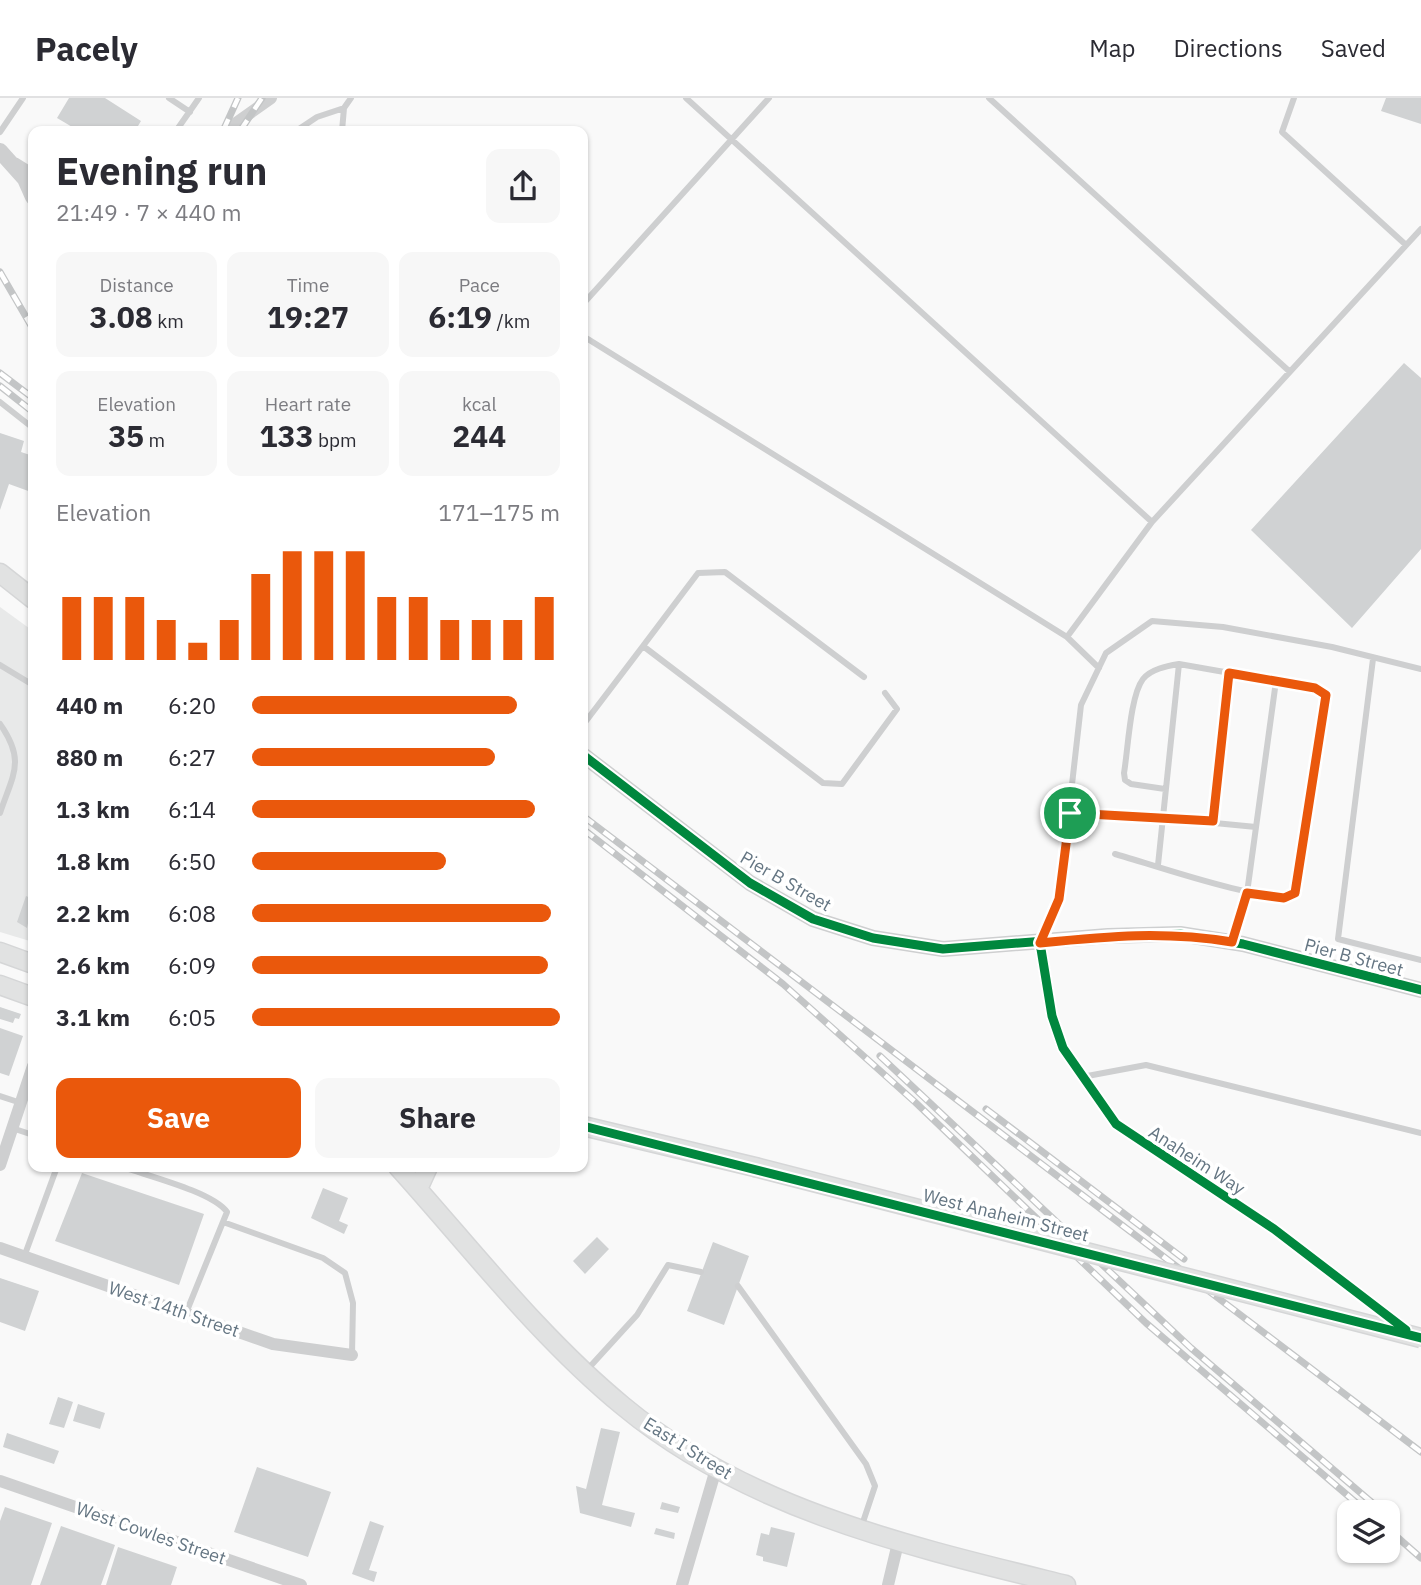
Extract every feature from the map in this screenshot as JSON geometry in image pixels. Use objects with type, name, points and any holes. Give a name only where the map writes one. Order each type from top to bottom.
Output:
[{"type":"main road","points":[[0,573],[28,595]]},
{"type":"main road","points":[[0,952],[28,962]]},
{"type":"main road","points":[[0,985],[28,994]]},
{"type":"main road","name":"West Anaheim Street","points":[[588,1127],[755,1167],[1421,1340]]},
{"type":"main road","name":"East I Street","points":[[403,1172],[538,1324],[586,1371],[623,1406],[716,1469],[860,1530],[898,1543],[1066,1585]]},
{"type":"main road","points":[[418,1189],[426,1172]]},
{"type":"street","points":[[232,126],[271,98]]},
{"type":"street","points":[[0,151],[28,186]]},
{"type":"street","name":"Pier B Street","points":[[588,759],[750,883],[813,919],[873,938],[943,949],[1108,936],[1180,934],[1232,942],[1421,990]]},
{"type":"street","name":"Anaheim Way","points":[[1040,943],[1052,1016],[1063,1048],[1109,1115],[1128,1134],[1274,1230],[1421,1340]]},
{"type":"street","points":[[0,1165],[21,1103],[28,1091]]},
{"type":"street","name":"West 14th Street","points":[[0,1248],[273,1344],[352,1355]]},
{"type":"street","points":[[682,1585],[716,1469]]},
{"type":"street","name":"West Cowles Street","points":[[0,1481],[301,1585]]},
{"type":"street","points":[[888,1585],[898,1543]]},
{"type":"lane","points":[[0,132],[23,98]]},
{"type":"lane","points":[[169,98],[190,112]]},
{"type":"lane","points":[[180,126],[199,98]]},
{"type":"lane","points":[[342,126],[344,108],[351,98]]},
{"type":"lane","points":[[686,98],[1153,522]]},
{"type":"lane","points":[[588,298],[769,98]]},
{"type":"lane","points":[[989,98],[1290,371]]},
{"type":"lane","points":[[1294,98],[1282,132],[1406,245]]},
{"type":"lane","points":[[304,126],[317,117],[344,108]]},
{"type":"lane","points":[[0,151],[28,168]]},
{"type":"lane","points":[[1068,637],[1153,522],[1421,229]]},
{"type":"lane","points":[[588,339],[1068,637],[1098,668]]},
{"type":"lane","points":[[0,402],[28,424]]},
{"type":"lane","points":[[588,718],[698,573],[725,572],[864,677]]},
{"type":"lane","points":[[1040,943],[1059,899],[1082,705],[1105,653],[1152,621],[1223,627],[1332,647],[1421,669]]},
{"type":"lane","points":[[643,646],[823,783],[842,784],[897,709],[885,693]]},
{"type":"lane","points":[[1373,659],[1338,939],[1421,960]]},
{"type":"lane","points":[[1158,865],[1179,664]]},
{"type":"lane","points":[[1115,854],[1247,893],[1284,898],[1295,893],[1327,700],[1321,690],[1276,681],[1179,664],[1158,669],[1144,678],[1138,693],[1124,773],[1125,780],[1131,784],[1165,789]]},
{"type":"lane","points":[[0,665],[28,682]]},
{"type":"lane","points":[[1213,821],[1229,673]]},
{"type":"lane","points":[[1232,942],[1247,893],[1276,681]]},
{"type":"lane","points":[[0,724],[10,738],[18,760],[0,813]]},
{"type":"lane","points":[[1070,813],[1213,821],[1256,827]]},
{"type":"lane","points":[[1082,1077],[1146,1065],[1421,1133]]},
{"type":"lane","points":[[0,1096],[21,1103]]},
{"type":"lane","points":[[12,1128],[28,1133]]},
{"type":"lane","points":[[24,1257],[55,1172]]},
{"type":"lane","points":[[137,1172],[200,1195],[222,1205],[227,1212],[186,1313]]},
{"type":"lane","points":[[223,1222],[323,1258],[345,1273],[353,1303],[352,1355]]},
{"type":"lane","points":[[586,1371],[637,1315],[668,1265],[701,1272]]},
{"type":"lane","points":[[738,1286],[866,1464],[875,1486],[860,1530]]},
{"type":"shaded area","points":[[0,607],[28,627],[28,940],[0,932]]},
{"type":"building","points":[[69,98],[105,98],[141,121],[138,126],[71,126],[57,118]]},
{"type":"building","points":[[1386,98],[1421,98],[1421,124],[1381,111]]},
{"type":"building","points":[[1404,363],[1421,378],[1421,549],[1352,628],[1251,530]]},
{"type":"building","points":[[0,433],[24,441],[21,452],[28,454],[28,491],[9,484],[0,510]]},
{"type":"building","points":[[26,896],[27,928],[17,922]]},
{"type":"building","points":[[0,1007],[21,1014],[19,1019],[15,1018],[13,1023],[0,1019]]},
{"type":"building","points":[[0,1028],[23,1036],[9,1076],[0,1073]]},
{"type":"building","points":[[82,1173],[204,1214],[179,1285],[55,1241]]},
{"type":"building","points":[[323,1188],[348,1198],[339,1221],[348,1225],[344,1234],[311,1218]]},
{"type":"building","points":[[597,1237],[609,1249],[585,1274],[573,1261]]},
{"type":"building","points":[[713,1242],[749,1256],[724,1325],[687,1311]]},
{"type":"building","points":[[0,1278],[39,1291],[25,1331],[0,1322]]},
{"type":"building","points":[[58,1397],[73,1402],[64,1428],[49,1424]]},
{"type":"building","points":[[78,1404],[105,1413],[100,1429],[73,1421]]},
{"type":"building","points":[[601,1428],[620,1432],[602,1505],[635,1513],[631,1527],[580,1513],[576,1486],[586,1489]]},
{"type":"building","points":[[7,1433],[59,1451],[54,1464],[3,1447]]},
{"type":"building","points":[[257,1467],[331,1492],[308,1557],[234,1532]]},
{"type":"building","points":[[662,1502],[680,1507],[678,1513],[660,1509]]},
{"type":"building","points":[[5,1507],[52,1523],[31,1585],[0,1585],[0,1521]]},
{"type":"building","points":[[370,1521],[384,1526],[369,1570],[377,1572],[374,1582],[352,1574]]},
{"type":"building","points":[[61,1526],[115,1545],[101,1585],[40,1585]]},
{"type":"building","points":[[771,1527],[795,1533],[787,1567],[763,1561],[763,1557],[756,1555],[761,1533],[769,1535]]},
{"type":"building","points":[[656,1528],[675,1533],[674,1539],[654,1534]]},
{"type":"building","points":[[118,1547],[177,1567],[171,1585],[106,1585]]},
{"type":"railway","points":[[225,126],[238,98]]},
{"type":"railway","points":[[243,126],[262,98]]},
{"type":"railway","points":[[0,272],[28,320]]},
{"type":"railway","points":[[0,373],[28,394]]},
{"type":"railway","points":[[0,386],[28,408]]},
{"type":"railway","points":[[588,820],[1421,1452]]},
{"type":"railway","points":[[588,833],[783,984],[915,1102],[1146,1323],[1353,1500]]},
{"type":"railway","points":[[880,1056],[1191,1348],[1369,1500]]},
{"type":"railway","points":[[986,1109],[1184,1259]]},
{"type":"railway","points":[[1400,1540],[1421,1558]]},
{"type":"cycle path","points":[[588,759],[750,883],[813,919],[873,938],[943,949],[1108,936],[1180,934],[1243,944],[1421,990]]},
{"type":"cycle path","points":[[1040,943],[1052,1016],[1063,1048],[1116,1124],[1274,1229],[1406,1330]]},
{"type":"cycle path","points":[[588,1127],[1421,1338]]},
{"type":"route","points":[[1229,673],[1315,688],[1326,695],[1297,888],[1290,897],[1284,898],[1247,893],[1232,942],[1180,934],[1108,936],[1040,943],[1059,899],[1070,813],[1213,821],[1229,673]]}]
